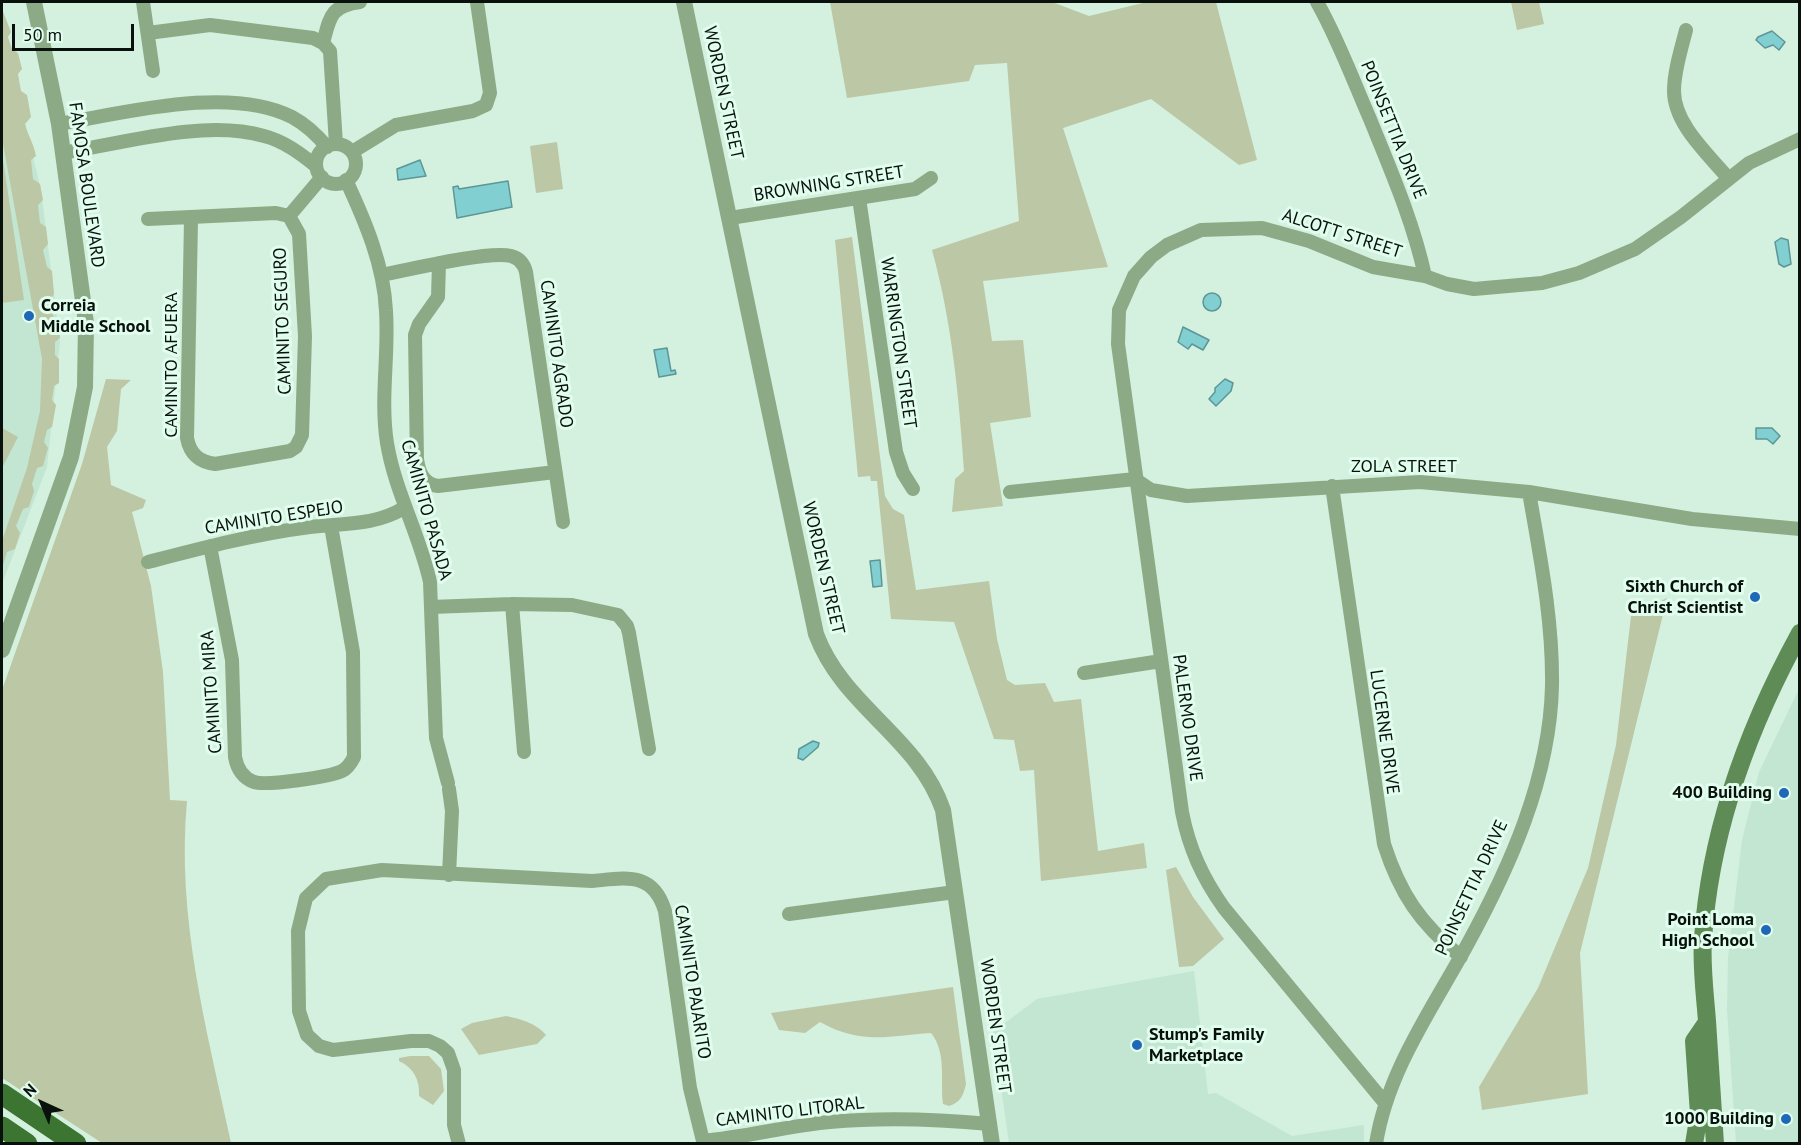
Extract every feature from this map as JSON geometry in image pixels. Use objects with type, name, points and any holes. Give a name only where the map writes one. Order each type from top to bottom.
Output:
[{"type":"main road","points":[[1715,1143],[1703,940],[1712,872],[1723,816],[1758,716],[1800,633]]},
{"type":"main road","points":[[1694,1143],[1699,1114],[1694,1041],[1707,1022]]},
{"type":"main road","points":[[2,1094],[76,1143]]},
{"type":"main road","points":[[2,1127],[27,1143]]},
{"type":"street","name":"FAMOSA BOULEVARD","points":[[2,651],[71,457],[85,387],[86,323],[59,124],[34,2]]},
{"type":"street","points":[[143,2],[153,71]]},
{"type":"street","points":[[323,43],[329,19],[335,10],[346,4],[360,2]]},
{"type":"street","points":[[59,124],[182,104],[230,103],[290,116],[331,145],[352,152],[396,125],[473,111],[486,105],[489,93],[477,2]]},
{"type":"street","name":"WORDEN STREET","points":[[684,2],[816,634],[833,670],[845,687],[912,754],[932,782],[946,820],[992,1143]]},
{"type":"street","name":"POINSETTIA DRIVE","points":[[1317,2],[1343,54],[1397,185],[1418,246],[1425,276]]},
{"type":"street","points":[[148,33],[210,25],[313,38],[323,43],[331,55],[331,145]]},
{"type":"street","points":[[1686,30],[1674,83],[1676,105],[1688,128],[1728,178]]},
{"type":"street","points":[[63,153],[213,130],[265,136],[299,153],[334,183],[346,180],[356,164],[352,152]]},
{"type":"street","name":"ALCOTT STREET","points":[[1134,276],[1151,257],[1167,245],[1201,230],[1232,227],[1262,228],[1282,232],[1372,267],[1425,276],[1456,286],[1495,288],[1542,283],[1579,273],[1642,245],[1681,217],[1728,178],[1770,150],[1800,139]]},
{"type":"street","points":[[148,219],[191,219],[276,213],[289,216],[319,172],[319,153],[331,145]]},
{"type":"street","name":"BROWNING STREET","points":[[730,218],[917,188],[931,178]]},
{"type":"street","name":"CAMINITO PASADA","points":[[346,180],[367,228],[382,275],[386,310],[385,425],[404,508],[427,569],[431,608],[436,738],[449,786],[452,811],[449,875]]},
{"type":"street","name":"WARRINGTON STREET","points":[[859,198],[896,452],[903,473],[913,489]]},
{"type":"street","name":"CAMINITO SEGURO","points":[[289,216],[299,234],[305,336],[303,429]]},
{"type":"street","name":"CAMINITO AFUERA","points":[[191,219],[187,438],[191,451],[200,460],[215,464],[284,453],[296,447],[303,429]]},
{"type":"street","name":"CAMINITO AGRADO","points":[[382,275],[439,263],[502,255],[514,257],[525,268],[563,522]]},
{"type":"street","points":[[439,263],[438,297],[419,324],[415,335],[417,459],[422,477],[432,485],[438,486],[555,472]]},
{"type":"street","name":"PALERMO DRIVE","points":[[1134,276],[1119,310],[1118,344],[1182,812],[1196,862],[1224,908],[1385,1103]]},
{"type":"street","points":[[1010,492],[1135,479]]},
{"type":"street","name":"ZOLA STREET","points":[[1135,479],[1151,490],[1187,496],[1420,482],[1529,492],[1692,519],[1800,529]]},
{"type":"street","name":"LUCERNE DRIVE","points":[[1332,486],[1384,844],[1394,875],[1420,920],[1461,957]]},
{"type":"street","name":"POINSETTIA DRIVE","points":[[1376,1143],[1385,1103],[1400,1068],[1501,879],[1527,813],[1548,731],[1552,686],[1549,620],[1529,492]]},
{"type":"street","name":"CAMINITO ESPEJO","points":[[148,562],[210,546],[312,527],[376,522],[404,508]]},
{"type":"street","name":"CAMINITO MIRA","points":[[210,546],[232,660],[235,757],[240,771],[251,781],[265,784],[336,773],[348,767],[354,757],[353,652],[331,526]]},
{"type":"street","points":[[512,604],[524,752]]},
{"type":"street","points":[[431,608],[512,604],[572,605],[611,612],[623,620],[629,633],[649,749]]},
{"type":"street","points":[[1084,673],[1161,661]]},
{"type":"street","name":"CAMINITO PAJARITO","points":[[459,1143],[454,1125],[454,1070],[448,1053],[440,1046],[429,1041],[411,1041],[343,1050],[326,1049],[307,1035],[299,1011],[298,931],[306,898],[315,888],[333,877],[382,870],[592,881],[636,879],[655,890],[665,911],[690,1088],[701,1142]]},
{"type":"street","points":[[789,914],[955,892]]},
{"type":"street","name":"CAMINITO LITORAL","points":[[701,1142],[744,1138],[780,1129],[849,1120],[926,1119],[990,1124]]},
{"type":"shaded area","points":[[830,2],[1052,2],[1089,16],[1147,2],[1216,2],[1257,160],[1239,165],[1151,99],[1063,128],[1108,267],[983,281],[992,341],[1023,340],[1031,417],[990,423],[1003,506],[952,512],[955,479],[964,471],[962,443],[950,332],[932,250],[1019,221],[1007,63],[975,65],[969,81],[847,98]]},
{"type":"shaded area","points":[[1511,2],[1539,2],[1544,24],[1517,30]]},
{"type":"shaded area","points":[[2,9],[11,32],[8,37],[12,49],[18,53],[22,69],[18,74],[21,91],[27,95],[31,117],[25,124],[36,156],[31,160],[33,179],[40,184],[43,200],[38,205],[40,223],[46,227],[48,244],[43,250],[47,267],[52,271],[53,316],[58,320],[60,338],[55,342],[55,355],[59,359],[59,383],[54,386],[52,400],[56,405],[52,427],[47,430],[44,442],[48,448],[43,466],[37,468],[29,507],[23,509],[16,526],[20,533],[15,549],[7,552],[2,569],[2,541],[27,468],[40,411],[42,359],[2,138]]},
{"type":"shaded area","name":"Correia Middle School","points":[[2,26],[41,190],[60,342],[47,467],[2,584]]},
{"type":"shaded area","points":[[557,142],[563,189],[536,193],[530,146]]},
{"type":"shaded area","points":[[2,153],[24,300],[2,303]]},
{"type":"shaded area","points":[[852,237],[885,496],[893,509],[904,515],[916,590],[989,581],[997,639],[1007,680],[1015,685],[1045,683],[1054,702],[1081,699],[1098,851],[1144,843],[1147,868],[1041,881],[1034,770],[1020,771],[1014,740],[994,739],[954,622],[891,619],[877,481],[871,481],[870,476],[858,477],[835,240]]},
{"type":"shaded area","points":[[106,379],[131,380],[121,389],[117,431],[107,447],[111,485],[146,500],[143,508],[132,512],[151,586],[163,672],[170,800],[187,801],[185,845],[190,931],[204,1016],[231,1143],[102,1143],[2,1078],[2,690],[82,464]]},
{"type":"shaded area","points":[[2,428],[18,437],[2,468]]},
{"type":"shaded area","points":[[1667,598],[1580,953],[1588,1094],[1482,1110],[1479,1087],[1538,988],[1588,868],[1616,745],[1631,616]]},
{"type":"shaded area","name":"Point Loma High School","points":[[1799,689],[1799,1143],[1736,1143],[1727,1009],[1728,958],[1742,840],[1759,772]]},
{"type":"shaded area","points":[[1176,867],[1193,897],[1224,939],[1193,966],[1179,967],[1166,870]]},
{"type":"shaded area","points":[[1194,971],[1208,1094],[1216,1093],[1292,1136],[1364,1125],[1364,1143],[1009,1143],[993,1032],[1037,999]]},
{"type":"shaded area","points":[[953,987],[966,1084],[961,1098],[949,1106],[943,1104],[941,1058],[931,1033],[887,1037],[862,1036],[848,1034],[820,1022],[805,1033],[779,1030],[771,1013]]},
{"type":"shaded area","points":[[506,1016],[523,1020],[546,1035],[537,1044],[479,1055],[461,1029],[472,1023]]},
{"type":"shaded area","points":[[429,1056],[441,1069],[444,1091],[433,1105],[419,1096],[415,1075],[409,1067],[399,1061],[399,1058]]},
{"type":"water","points":[[1772,31],[1785,42],[1779,50],[1773,45],[1765,48],[1756,40]]},
{"type":"water","points":[[420,160],[426,176],[398,180],[397,169]]},
{"type":"water","points":[[508,181],[512,207],[457,218],[453,187],[458,186],[459,189]]},
{"type":"water","points":[[1781,238],[1788,240],[1791,264],[1784,267],[1779,264],[1775,242]]},
{"type":"water","points":[[1212,293],[1218,296],[1221,302],[1218,308],[1212,311],[1206,308],[1203,302],[1206,296]]},
{"type":"water","points":[[1183,327],[1209,340],[1203,350],[1192,344],[1188,349],[1178,342]]},
{"type":"water","points":[[667,348],[671,371],[675,370],[676,374],[659,377],[654,350]]},
{"type":"water","points":[[1225,379],[1233,383],[1231,391],[1216,406],[1209,399],[1215,392],[1215,388]]},
{"type":"water","points":[[1756,428],[1772,428],[1780,436],[1773,444],[1767,439],[1756,439]]},
{"type":"water","points":[[880,560],[882,586],[873,587],[870,561]]},
{"type":"water","points":[[813,741],[819,743],[818,747],[803,760],[798,758],[799,749]]},
{"type":"place","name":"Correia Middle School","points":[[29,316]]},
{"type":"place","name":"Sixth Church of Christ Scientist","points":[[1755,597]]},
{"type":"place","name":"400 Building","points":[[1784,793]]},
{"type":"place","name":"Point Loma High School","points":[[1766,930]]},
{"type":"place","name":"Stump's Family Marketplace","points":[[1137,1045]]},
{"type":"place","name":"1000 Building","points":[[1786,1119]]}]
